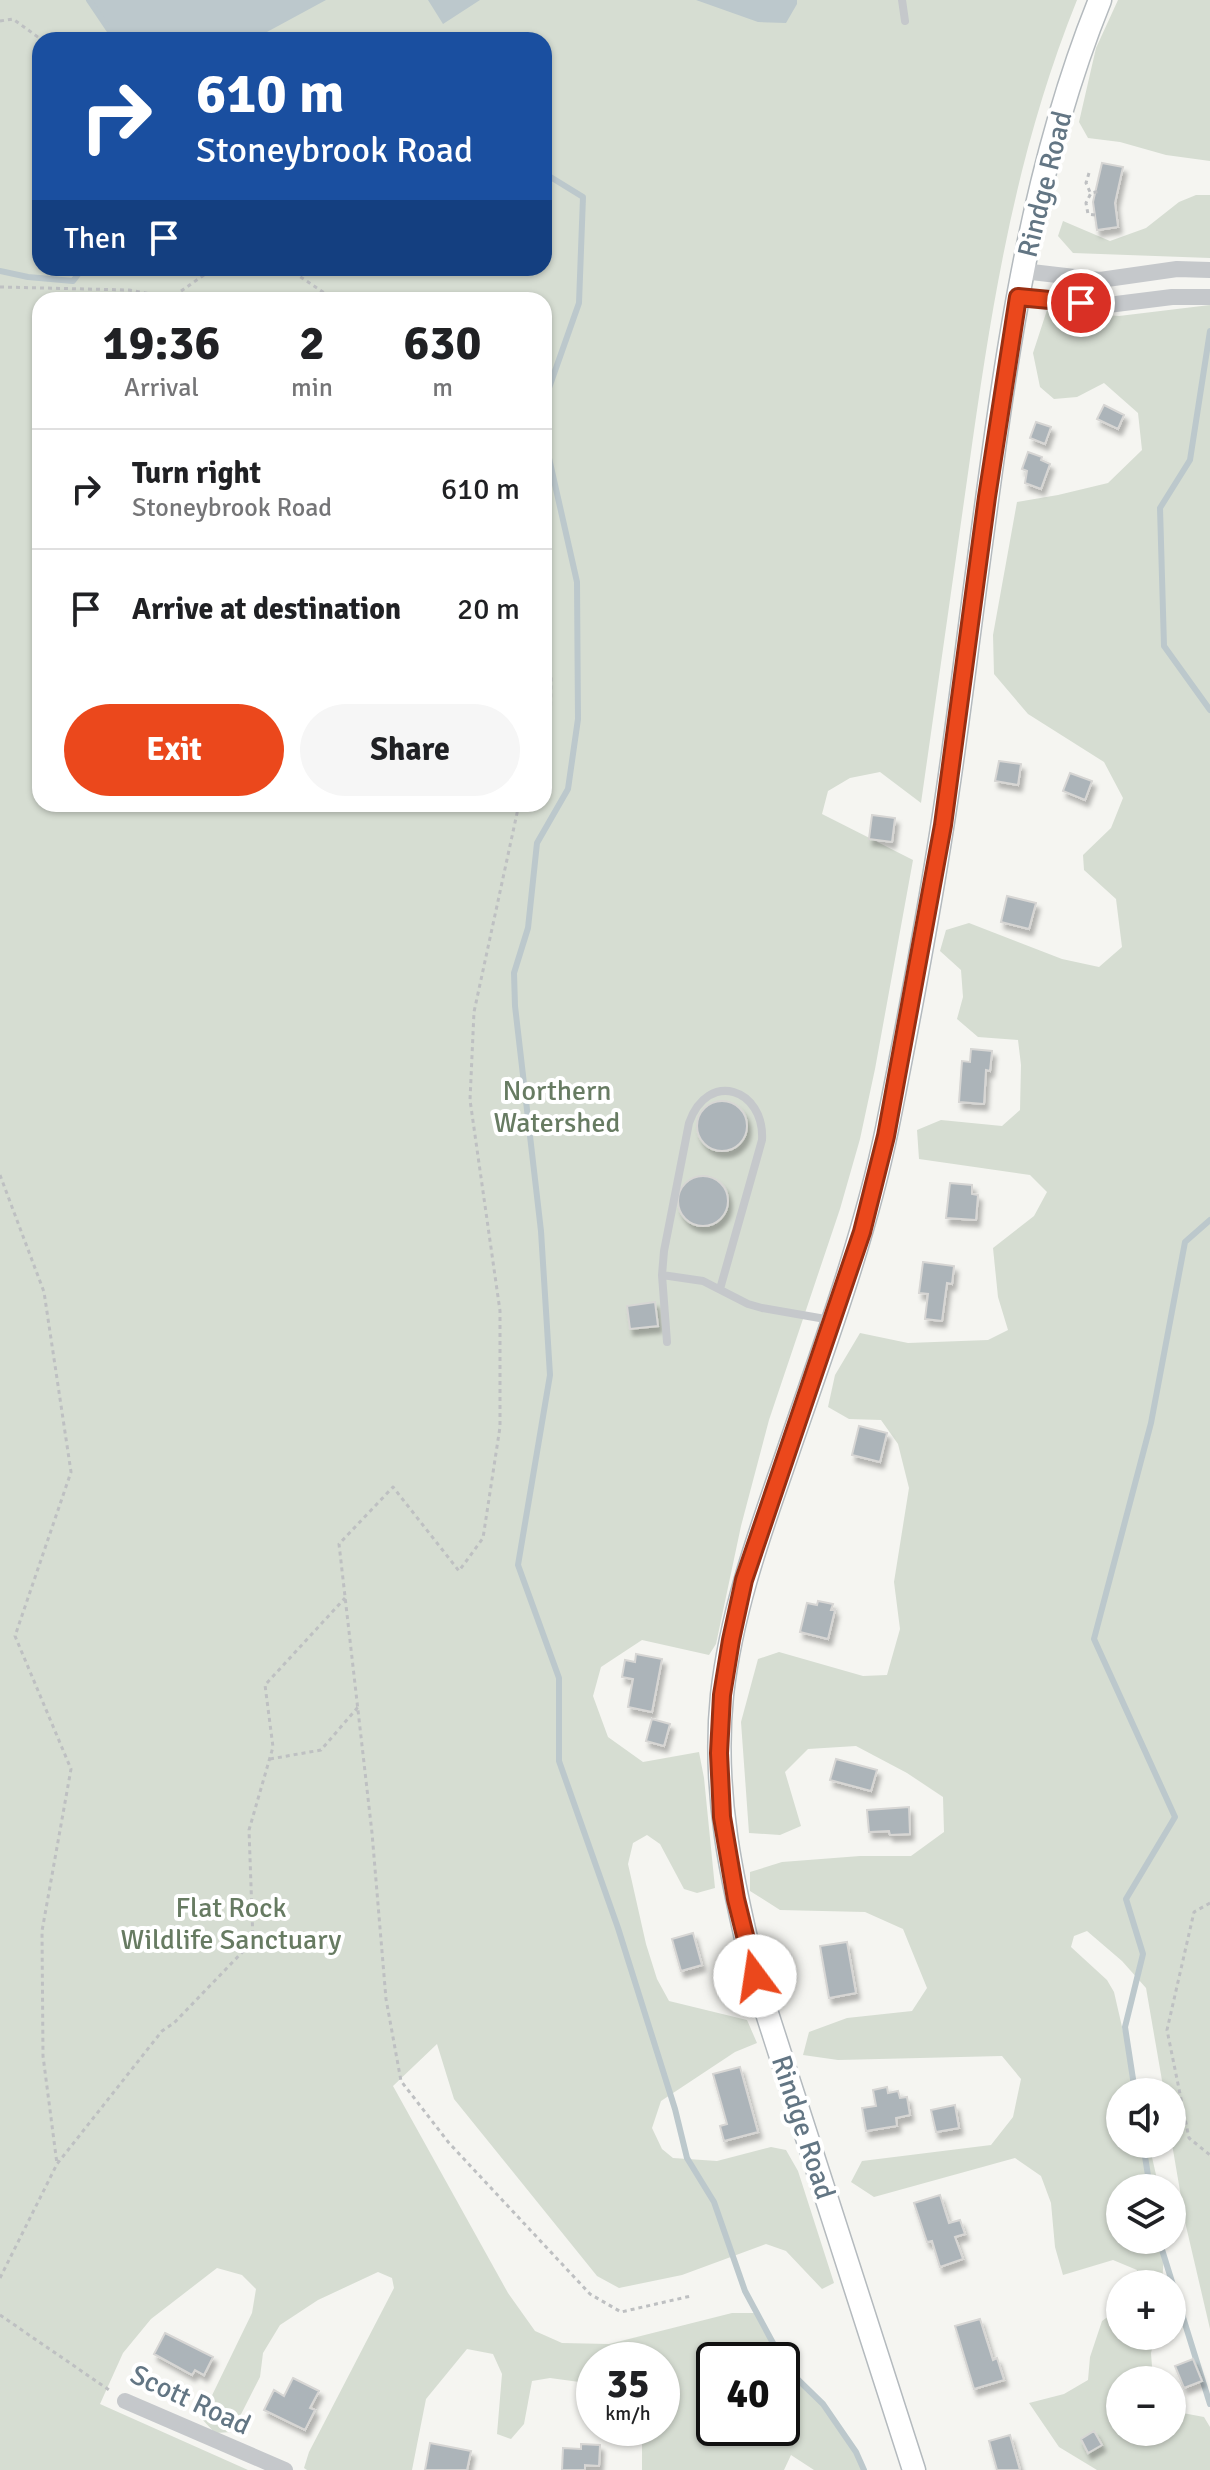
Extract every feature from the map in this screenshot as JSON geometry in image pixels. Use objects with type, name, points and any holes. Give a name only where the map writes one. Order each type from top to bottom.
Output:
[{"type":"street","name":"Rindge Road","points":[[914,2470],[755,1976],[736,1899],[722,1817],[719,1753],[722,1695],[744,1580],[862,1232],[886,1136],[943,825],[987,497],[1018,297],[1058,121],[1100,0]]},
{"type":"street","points":[[1023,271],[1100,280],[1177,269],[1210,270]]},
{"type":"street","points":[[1018,297],[1108,305],[1172,297],[1210,297]]},
{"type":"street","name":"Scott Road","points":[[125,2401],[285,2470]]},
{"type":"lane","points":[[902,0],[905,21]]},
{"type":"lane","points":[[667,1342],[662,1275],[664,1251],[689,1123],[694,1107],[702,1099],[712,1093],[726,1091],[740,1095],[752,1104],[763,1128],[720,1289]]},
{"type":"lane","points":[[662,1275],[692,1278],[748,1304],[832,1320]]},
{"type":"path","points":[[0,21],[13,19],[32,33]]},
{"type":"path","points":[[1089,173],[1086,183],[1091,193]]},
{"type":"path","points":[[1091,193],[1101,191]]},
{"type":"path","points":[[1091,193],[1086,209],[1088,214],[1095,215]]},
{"type":"path","points":[[180,292],[203,276]]},
{"type":"path","points":[[299,276],[323,292]]},
{"type":"path","points":[[0,287],[140,292]]},
{"type":"path","points":[[517,812],[474,1012],[470,1100],[500,1311],[500,1427],[483,1538],[459,1571],[393,1487],[339,1544],[372,1833],[386,1999],[401,2081],[449,2143],[590,2294],[621,2312],[691,2296]]},
{"type":"path","points":[[0,1175],[44,1292],[71,1472],[15,1636],[71,1769],[42,1931],[43,2056],[57,2164]]},
{"type":"path","points":[[0,2278],[57,2164],[162,2031],[174,2023],[253,1941],[249,1830],[273,1747],[265,1685],[345,1598]]},
{"type":"path","points":[[269,1759],[321,1750],[358,1707]]},
{"type":"path","points":[[1210,1903],[1194,1912],[1167,2030],[1189,2138],[1210,2155]]},
{"type":"path","name":"Scott Road","points":[[0,2315],[125,2401]]},
{"type":"green space","points":[[0,0],[1077,0],[1037,115],[1008,230],[978,406],[921,803],[880,772],[850,778],[828,791],[822,814],[913,860],[860,1139],[840,1209],[769,1420],[741,1526],[716,1644],[709,1655],[642,1640],[601,1667],[593,1696],[608,1737],[643,1762],[699,1752],[715,1888],[697,1893],[684,1889],[660,1844],[647,1835],[633,1843],[628,1864],[646,1944],[657,1979],[669,2001],[747,2020],[757,2043],[735,2052],[661,2101],[652,2128],[662,2149],[673,2158],[717,2161],[771,2147],[786,2150],[798,2171],[834,2283],[822,2289],[786,2251],[766,2244],[682,2275],[619,2288],[597,2276],[454,2099],[437,2044],[393,2086],[508,2293],[535,2331],[562,2343],[576,2343],[576,2382],[550,2378],[532,2381],[524,2424],[511,2439],[497,2434],[502,2374],[493,2354],[467,2349],[426,2399],[412,2470],[307,2470],[304,2468],[309,2452],[394,2288],[392,2278],[378,2272],[318,2300],[280,2325],[263,2353],[260,2377],[232,2432],[215,2433],[201,2418],[252,2313],[256,2289],[242,2275],[217,2268],[151,2319],[123,2353],[100,2404],[248,2470],[0,2470]]},
{"type":"green space","points":[[1118,0],[1210,0],[1210,161],[1088,138],[1079,122],[1096,48]]},
{"type":"green space","points":[[1196,195],[1210,195],[1210,258],[1073,253],[1058,236],[1063,221],[1110,241],[1146,228],[1179,202]]},
{"type":"green space","points":[[1210,305],[1210,2329],[1186,2226],[1186,2174],[1177,2174],[1174,2158],[1186,2158],[1186,2078],[1162,2078],[1146,1988],[1122,1961],[1087,1931],[1074,1936],[1071,1947],[1107,1980],[1114,1992],[1134,2078],[1106,2078],[1106,2158],[1152,2158],[1156,2174],[1106,2174],[1106,2254],[1164,2254],[1163,2270],[1137,2270],[1113,2260],[1063,2275],[1055,2247],[1051,2203],[1041,2176],[1015,2158],[874,2197],[851,2182],[862,2161],[991,2145],[1013,2117],[1021,2079],[1002,2056],[838,2060],[803,2055],[809,2032],[847,2018],[912,2011],[927,1988],[903,1929],[865,1912],[780,1910],[750,1891],[750,1872],[782,1862],[911,1856],[944,1832],[943,1797],[907,1773],[856,1746],[808,1749],[785,1772],[801,1826],[780,1835],[749,1833],[741,1722],[758,1659],[779,1652],[863,1676],[887,1675],[900,1629],[894,1582],[909,1488],[898,1444],[881,1420],[849,1419],[828,1407],[835,1375],[860,1333],[908,1343],[988,1340],[1008,1330],[998,1297],[993,1248],[1034,1216],[1047,1192],[1030,1175],[919,1159],[917,1130],[941,1120],[1002,1126],[1020,1110],[1018,1040],[978,1037],[957,1019],[963,997],[961,970],[940,951],[946,930],[969,923],[1062,959],[1099,967],[1122,947],[1116,899],[1084,870],[1083,855],[1111,828],[1123,798],[1104,762],[1028,714],[994,674],[993,635],[1017,502],[1108,483],[1142,450],[1138,413],[1104,383],[1077,397],[1054,399],[1040,387],[1033,353],[1047,310],[1119,316]]},
{"type":"green space","points":[[732,2313],[757,2313],[773,2342],[696,2342],[696,2446],[800,2446],[800,2382],[823,2404],[856,2452],[864,2470],[814,2470],[791,2455],[784,2470],[642,2470],[642,2446],[680,2446],[680,2342],[617,2342]]},
{"type":"green space","points":[[1106,2318],[1106,2350],[1152,2350],[1152,2366],[1106,2366],[1106,2446],[1186,2446],[1186,2414],[1204,2417],[1210,2427],[1210,2470],[1097,2470],[1059,2447],[1029,2403],[1064,2394],[1088,2380],[1090,2357],[1102,2321]]},
{"type":"shaded area","points":[[89,0],[326,0],[267,32],[111,32]]},
{"type":"shaded area","points":[[428,0],[480,0],[443,24]]},
{"type":"shaded area","points":[[696,0],[797,0],[797,4],[786,23],[758,22]]},
{"type":"building","points":[[1102,163],[1123,167],[1115,203],[1118,227],[1097,230],[1093,202]]},
{"type":"building","points":[[1104,405],[1124,415],[1118,429],[1097,419]]},
{"type":"building","points":[[1036,422],[1051,427],[1045,444],[1030,438]]},
{"type":"building","points":[[1028,452],[1050,464],[1041,489],[1025,483],[1027,471],[1022,469]]},
{"type":"building","points":[[999,761],[1021,764],[1018,785],[995,781]]},
{"type":"building","points":[[1070,773],[1092,781],[1085,800],[1063,791]]},
{"type":"building","points":[[872,815],[895,818],[892,842],[869,839]]},
{"type":"building","points":[[1007,896],[1036,903],[1029,929],[1001,922]]},
{"type":"building","points":[[971,1049],[992,1051],[990,1071],[986,1070],[984,1104],[959,1102],[962,1061],[970,1062]]},
{"type":"building","points":[[722,1101],[740,1108],[747,1126],[740,1144],[722,1151],[704,1144],[697,1126],[704,1108]]},
{"type":"building","points":[[703,1176],[720,1184],[728,1201],[720,1218],[703,1226],[686,1218],[678,1201],[686,1184]]},
{"type":"building","points":[[950,1183],[972,1185],[972,1194],[978,1195],[976,1220],[946,1218]]},
{"type":"building","points":[[923,1262],[954,1266],[952,1284],[947,1283],[942,1321],[925,1319],[928,1294],[919,1293]]},
{"type":"building","points":[[655,1302],[658,1326],[630,1329],[627,1306]]},
{"type":"building","points":[[859,1426],[887,1433],[880,1462],[852,1455]]},
{"type":"building","points":[[818,1601],[833,1604],[831,1610],[835,1610],[828,1639],[800,1632],[807,1603],[817,1605]]},
{"type":"building","points":[[636,1654],[662,1659],[652,1712],[628,1707],[633,1679],[622,1677],[625,1660],[635,1662]]},
{"type":"building","points":[[652,1719],[670,1724],[664,1746],[646,1741]]},
{"type":"building","points":[[836,1759],[877,1770],[871,1791],[830,1780]]},
{"type":"building","points":[[909,1807],[910,1834],[869,1832],[867,1810]]},
{"type":"building","points":[[693,1933],[702,1965],[681,1971],[672,1939]]},
{"type":"building","points":[[847,1942],[856,1993],[829,1998],[820,1946]]},
{"type":"building","points":[[740,2067],[758,2132],[724,2141],[720,2126],[727,2124],[713,2074]]},
{"type":"building","points":[[887,2087],[888,2093],[898,2091],[900,2098],[907,2097],[910,2115],[896,2118],[897,2126],[866,2131],[862,2108],[876,2106],[873,2090]]},
{"type":"building","points":[[955,2105],[959,2128],[936,2132],[931,2110]]},
{"type":"building","points":[[940,2195],[949,2223],[960,2220],[965,2234],[955,2237],[963,2259],[940,2267],[932,2241],[927,2242],[914,2203]]},
{"type":"building","points":[[980,2319],[993,2360],[997,2358],[1004,2380],[974,2389],[955,2326]]},
{"type":"building","points":[[165,2333],[213,2357],[204,2375],[195,2370],[192,2375],[154,2354]]},
{"type":"building","points":[[1193,2359],[1202,2381],[1186,2387],[1186,2366],[1175,2366]]},
{"type":"building","points":[[293,2378],[319,2391],[310,2408],[315,2410],[305,2430],[264,2410],[274,2390],[284,2396]]},
{"type":"building","points":[[1094,2431],[1102,2445],[1088,2453],[1081,2439]]},
{"type":"building","points":[[1010,2435],[1020,2470],[997,2470],[989,2441]]},
{"type":"building","points":[[430,2443],[471,2451],[467,2470],[425,2470]]},
{"type":"building","points":[[581,2446],[600,2446],[599,2466],[585,2465],[585,2470],[562,2470],[563,2448],[581,2449]]},
{"type":"waterway","points":[[89,0],[111,32]]},
{"type":"waterway","points":[[552,178],[583,197],[579,303],[552,379]]},
{"type":"waterway","points":[[0,271],[73,281],[77,276]]},
{"type":"waterway","points":[[1210,331],[1190,460],[1160,508],[1164,646],[1210,710]]},
{"type":"waterway","points":[[552,471],[577,582],[578,719],[568,789],[537,843],[528,928],[514,973],[515,1006],[541,1231],[550,1375],[518,1565],[559,1678],[559,1761],[618,1928],[675,2109],[687,2158],[714,2202],[745,2291],[787,2369],[823,2404],[856,2452],[864,2470]]},
{"type":"waterway","points":[[1133,2078],[1125,2027],[1143,1954],[1126,1899],[1175,1817],[1094,1639],[1151,1423],[1185,1242],[1210,1220]]},
{"type":"waterway","points":[[1145,2158],[1148,2174]]},
{"type":"waterway","points":[[1163,2254],[1210,2404]]},
{"type":"route","points":[[755,1976],[736,1899],[722,1817],[719,1753],[722,1695],[731,1640],[744,1580],[862,1232],[886,1136],[943,825],[987,497],[1018,297],[1081,303]]},
{"type":"park label","name":"Northern Watershed","points":[[557,1106]]},
{"type":"park label","name":"Flat Rock Wildlife Sanctuary","points":[[231,1923]]}]
